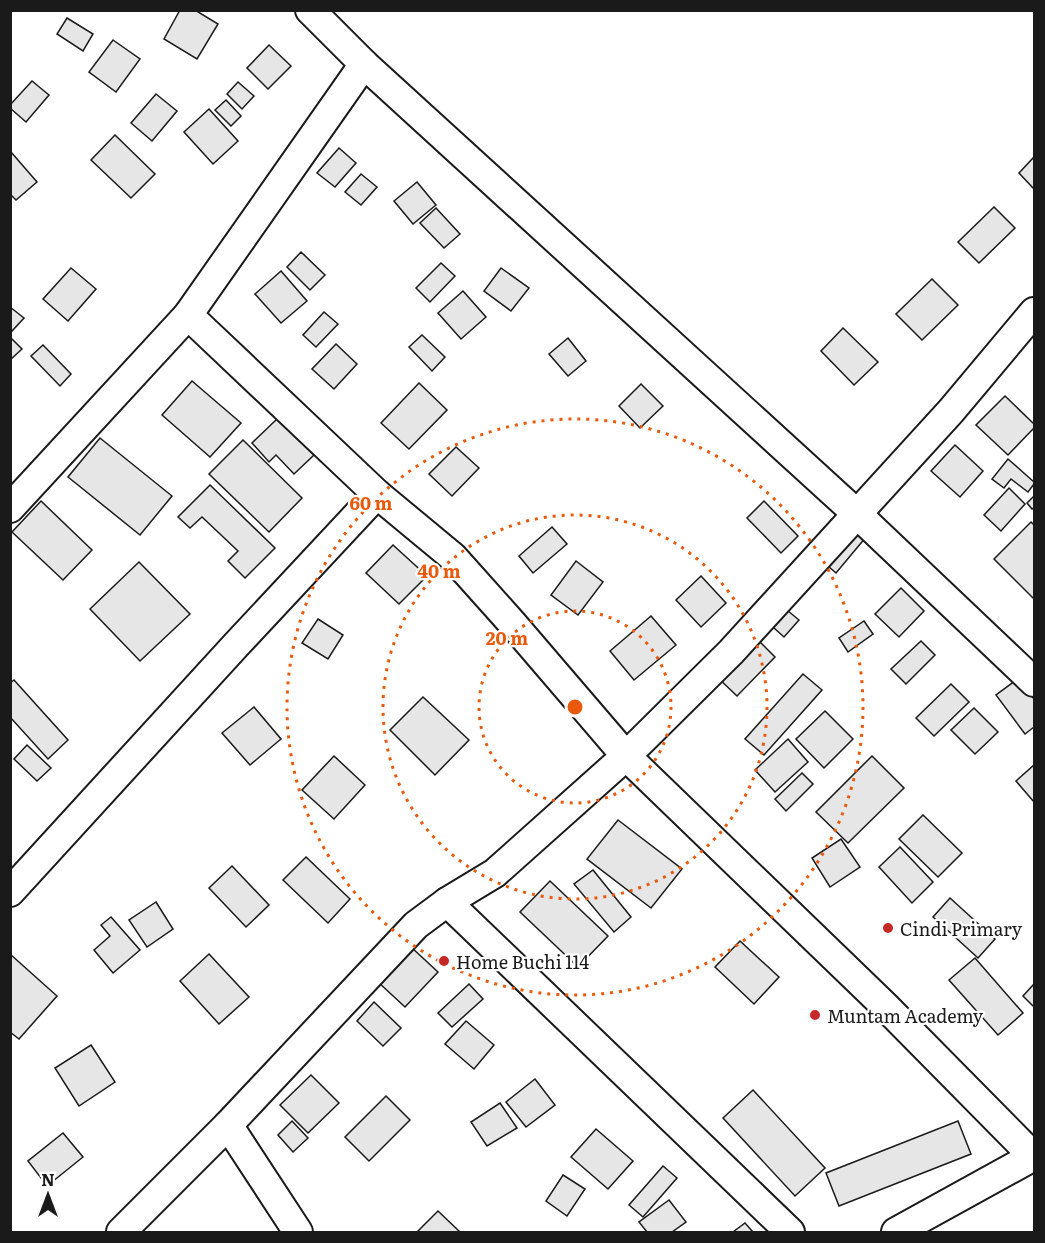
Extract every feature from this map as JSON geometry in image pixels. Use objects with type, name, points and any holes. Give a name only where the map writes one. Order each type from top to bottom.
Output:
[{"type":"street","points":[[310,10],[364,64],[856,513],[1035,682]]},
{"type":"street","points":[[10,508],[188,315],[364,64]]},
{"type":"street","points":[[121,1233],[228,1125],[416,925],[447,902],[495,873],[626,756],[731,652],[951,411],[1035,312]]},
{"type":"street","points":[[188,315],[377,494],[453,557],[512,622],[626,756],[885,1006],[1034,1156],[896,1233]]},
{"type":"street","points":[[10,892],[377,494]]},
{"type":"street","points":[[447,902],[790,1233]]},
{"type":"street","points":[[228,1125],[298,1233]]},
{"type":"building","points":[[180,10],[195,10],[218,24],[197,59],[164,39]]},
{"type":"building","points":[[67,18],[93,34],[83,51],[57,34]]},
{"type":"building","points":[[113,40],[140,59],[116,92],[89,72]]},
{"type":"building","points":[[269,45],[291,66],[268,89],[247,68]]},
{"type":"building","points":[[32,81],[49,95],[26,122],[10,108],[10,105]]},
{"type":"building","points":[[238,82],[254,96],[242,109],[227,94]]},
{"type":"building","points":[[156,94],[177,111],[152,141],[131,123]]},
{"type":"building","points":[[226,100],[241,116],[231,126],[215,110]]},
{"type":"building","points":[[209,109],[238,141],[213,164],[184,132]]},
{"type":"building","points":[[115,135],[155,174],[131,198],[91,160]]},
{"type":"building","points":[[339,148],[356,163],[335,187],[317,173]]},
{"type":"building","points":[[11,152],[37,182],[16,200],[10,194]]},
{"type":"building","points":[[1034,157],[1034,189],[1019,173]]},
{"type":"building","points":[[361,174],[377,187],[361,205],[345,192]]},
{"type":"building","points":[[417,182],[436,205],[413,224],[394,201]]},
{"type":"building","points":[[994,207],[1015,228],[979,263],[958,242]]},
{"type":"building","points":[[436,208],[460,234],[444,248],[420,223]]},
{"type":"building","points":[[301,252],[325,275],[310,290],[287,267]]},
{"type":"building","points":[[441,263],[455,276],[430,302],[416,288]]},
{"type":"building","points":[[71,268],[96,289],[68,321],[43,299]]},
{"type":"building","points":[[501,268],[529,288],[511,311],[484,291]]},
{"type":"building","points":[[281,271],[307,301],[281,323],[255,294]]},
{"type":"building","points":[[932,279],[958,305],[922,340],[896,314]]},
{"type":"building","points":[[463,291],[486,317],[461,339],[438,313]]},
{"type":"building","points":[[10,307],[24,318],[12,331],[10,330]]},
{"type":"building","points":[[324,312],[338,324],[316,347],[303,335]]},
{"type":"building","points":[[843,328],[878,362],[854,385],[821,351]]},
{"type":"building","points":[[422,335],[445,357],[432,371],[409,347]]},
{"type":"building","points":[[10,337],[22,349],[10,360]]},
{"type":"building","points":[[568,338],[586,361],[568,376],[549,354]]},
{"type":"building","points":[[336,344],[357,364],[334,389],[312,369]]},
{"type":"building","points":[[43,345],[71,374],[60,386],[31,356]]},
{"type":"building","points":[[192,381],[241,423],[210,457],[162,415]]},
{"type":"building","points":[[419,383],[447,410],[409,449],[381,423]]},
{"type":"building","points":[[641,384],[663,406],[640,428],[619,406]]},
{"type":"building","points":[[1005,396],[1034,424],[1034,428],[1008,455],[976,425]]},
{"type":"building","points":[[277,419],[314,455],[294,474],[276,455],[269,462],[252,443]]},
{"type":"building","points":[[100,438],[172,496],[140,535],[68,477]]},
{"type":"building","points":[[243,440],[302,498],[269,532],[209,474]]},
{"type":"building","points":[[955,445],[983,471],[960,497],[931,471]]},
{"type":"building","points":[[456,447],[479,468],[452,496],[429,474]]},
{"type":"building","points":[[1008,459],[1034,482],[1028,492],[1011,479],[1004,488],[992,479]]},
{"type":"building","points":[[210,485],[275,548],[245,578],[228,561],[238,551],[202,517],[190,528],[178,517]]},
{"type":"building","points":[[1009,488],[1025,504],[1001,531],[984,515]]},
{"type":"building","points":[[1034,496],[1034,508],[1032,509],[1027,503]]},
{"type":"building","points":[[41,501],[92,550],[63,580],[12,532]]},
{"type":"building","points":[[764,501],[798,536],[781,553],[747,518]]},
{"type":"building","points":[[838,513],[866,537],[836,573],[821,560],[831,548],[818,535]]},
{"type":"building","points":[[1031,522],[1034,525],[1034,599],[994,559]]},
{"type":"building","points":[[552,527],[567,544],[533,573],[519,556]]},
{"type":"building","points":[[393,545],[427,576],[399,604],[366,573]]},
{"type":"building","points":[[576,561],[603,582],[578,615],[551,595]]},
{"type":"building","points":[[139,562],[190,614],[140,661],[90,609]]},
{"type":"building","points":[[701,576],[726,603],[701,627],[676,600]]},
{"type":"building","points":[[901,588],[924,611],[899,637],[875,614]]},
{"type":"building","points":[[770,596],[799,620],[784,637],[756,612]]},
{"type":"building","points":[[651,616],[676,645],[634,680],[610,651]]},
{"type":"building","points":[[318,619],[343,635],[328,659],[302,643]]},
{"type":"building","points":[[864,621],[873,634],[848,652],[839,638]]},
{"type":"building","points":[[752,634],[775,657],[737,696],[714,674]]},
{"type":"building","points":[[921,641],[935,655],[906,684],[891,669]]},
{"type":"building","points":[[803,674],[822,690],[764,755],[745,739]]},
{"type":"building","points":[[1019,678],[1034,699],[1034,727],[1025,734],[996,695]]},
{"type":"building","points":[[14,680],[68,740],[48,759],[10,717],[10,683]]},
{"type":"building","points":[[951,684],[969,702],[934,736],[916,718]]},
{"type":"building","points":[[423,697],[469,740],[435,775],[390,730]]},
{"type":"building","points":[[254,707],[281,739],[250,765],[222,733]]},
{"type":"building","points":[[974,708],[998,732],[975,754],[951,730]]},
{"type":"building","points":[[825,711],[853,739],[824,768],[796,739]]},
{"type":"building","points":[[788,739],[808,762],[775,792],[755,770]]},
{"type":"building","points":[[27,745],[51,768],[37,781],[14,759]]},
{"type":"building","points":[[334,756],[365,785],[334,819],[302,790]]},
{"type":"building","points":[[872,756],[904,788],[848,843],[816,812]]},
{"type":"building","points":[[1034,765],[1034,802],[1016,781]]},
{"type":"building","points":[[802,773],[813,784],[786,811],[775,799]]},
{"type":"building","points":[[923,815],[962,853],[938,877],[899,839]]},
{"type":"building","points":[[618,820],[682,869],[651,908],[587,859]]},
{"type":"building","points":[[841,839],[860,867],[830,887],[812,858]]},
{"type":"building","points":[[900,847],[933,882],[912,903],[879,867]]},
{"type":"building","points":[[306,857],[350,899],[328,923],[283,880]]},
{"type":"building","points":[[232,866],[269,905],[246,927],[209,888]]},
{"type":"building","points":[[593,870],[631,917],[614,932],[574,884]]},
{"type":"building","points":[[550,881],[608,936],[578,967],[520,912]]},
{"type":"building","points":[[950,898],[995,939],[978,958],[933,917]]},
{"type":"building","points":[[156,902],[173,929],[147,947],[129,920]]},
{"type":"building","points":[[111,917],[140,950],[113,973],[94,950],[110,936],[101,925]]},
{"type":"building","points":[[740,941],[779,977],[754,1004],[715,967]]},
{"type":"building","points":[[411,947],[438,972],[405,1007],[378,982]]},
{"type":"building","points":[[10,954],[57,996],[19,1039],[10,1032]]},
{"type":"building","points":[[209,954],[249,997],[219,1024],[180,981]]},
{"type":"building","points":[[975,958],[1023,1013],[998,1035],[949,980]]},
{"type":"building","points":[[469,984],[483,999],[452,1027],[438,1013]]},
{"type":"building","points":[[1034,984],[1034,1007],[1023,996]]},
{"type":"building","points":[[374,1002],[401,1028],[383,1046],[357,1021]]},
{"type":"building","points":[[466,1021],[494,1045],[474,1069],[445,1044]]},
{"type":"building","points":[[91,1045],[115,1082],[79,1106],[55,1068]]},
{"type":"building","points":[[311,1075],[339,1103],[308,1133],[280,1105]]},
{"type":"building","points":[[535,1079],[555,1105],[526,1127],[506,1102]]},
{"type":"building","points":[[753,1090],[825,1168],[795,1196],[723,1118]]},
{"type":"building","points":[[386,1096],[410,1120],[369,1161],[345,1137]]},
{"type":"building","points":[[500,1103],[517,1128],[487,1146],[471,1122]]},
{"type":"building","points":[[292,1121],[308,1138],[293,1152],[278,1135]]},
{"type":"building","points":[[958,1121],[971,1154],[839,1206],[826,1173]]},
{"type":"building","points":[[596,1129],[633,1161],[608,1189],[571,1157]]},
{"type":"building","points":[[63,1133],[83,1157],[47,1186],[28,1161]]},
{"type":"building","points":[[663,1166],[677,1178],[643,1217],[629,1205]]},
{"type":"building","points":[[563,1175],[585,1189],[567,1216],[546,1201]]},
{"type":"building","points":[[669,1200],[686,1222],[672,1232],[647,1232],[639,1222]]},
{"type":"building","points":[[438,1211],[460,1232],[417,1232]]},
{"type":"building","points":[[745,1223],[753,1232],[733,1232]]},
{"type":"place","name":"Cindi Primary","points":[[888,928]]},
{"type":"place","name":"Home Buchi 114","points":[[444,961]]},
{"type":"place","name":"Muntam Academy","points":[[815,1015]]}]
